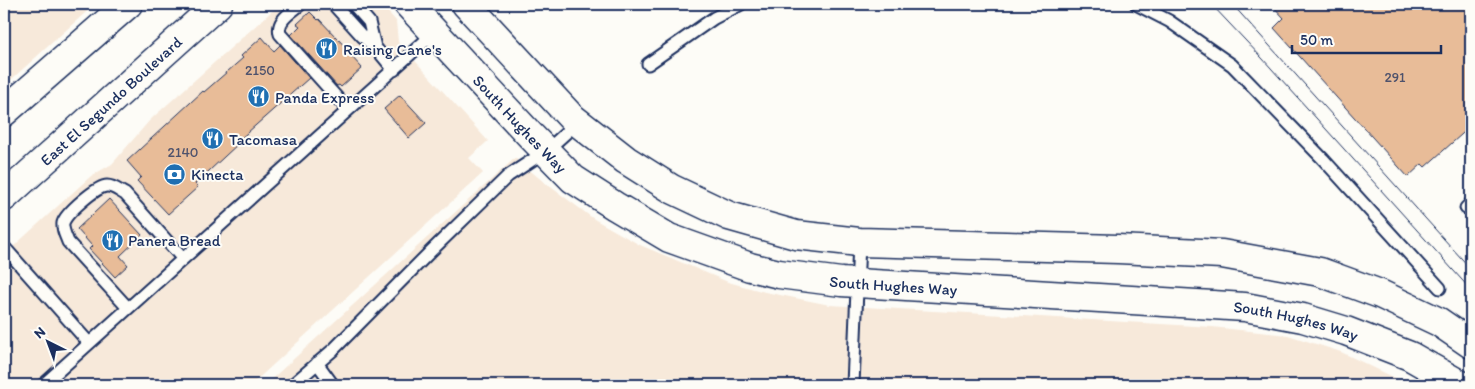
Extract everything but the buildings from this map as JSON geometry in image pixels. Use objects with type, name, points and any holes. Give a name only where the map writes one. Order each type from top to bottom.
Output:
[{"type":"street","points":[[4,112],[128,4]]},
{"type":"street","name":"East El Segundo Boulevard","points":[[4,197],[218,4]]},
{"type":"street","name":"South Hughes Way","points":[[408,4],[573,179],[669,238],[750,267],[779,274],[858,283],[1245,307],[1303,318],[1346,331],[1410,356],[1461,385]]},
{"type":"street","points":[[466,4],[578,122],[626,160],[672,189],[729,216],[796,235],[859,242],[1118,248],[1222,254],[1320,272],[1337,278],[1380,294],[1439,322],[1471,344]]},
{"type":"lane","points":[[301,4],[280,22],[278,28],[280,34],[348,110]]},
{"type":"lane","points":[[333,4],[362,36],[375,47],[394,70]]},
{"type":"lane","points":[[353,4],[369,22],[375,47]]},
{"type":"lane","points":[[648,64],[714,18],[741,4]]},
{"type":"lane","points":[[1136,4],[1169,21],[1232,65],[1323,159],[1440,288]]},
{"type":"lane","points":[[43,385],[435,32]]},
{"type":"lane","points":[[292,385],[333,350],[508,176],[546,151],[578,122]]},
{"type":"lane","points":[[128,308],[68,242],[63,224],[74,208],[96,190],[106,186],[114,187],[125,194],[183,259]]},
{"type":"lane","points":[[853,385],[859,242]]},
{"type":"lane","points":[[4,247],[89,343]]},
{"type":"lane","points":[[317,363],[333,385]]},
{"type":"shaded area","points":[[4,4],[95,4],[4,86]]},
{"type":"shaded area","points":[[280,4],[381,4],[396,21],[398,42],[488,141],[469,158],[483,173],[251,385],[4,385],[4,255],[91,176],[112,164],[150,120]]},
{"type":"shaded area","points":[[515,158],[594,219],[640,245],[728,282],[765,292],[830,305],[1212,327],[1288,335],[1341,352],[1410,385],[265,385]]},
{"type":"tram line","points":[[1211,4],[1471,290]]},
{"type":"tram line","points":[[1232,4],[1471,269]]},
{"type":"place","name":"Raising Cane's","points":[[327,49]]},
{"type":"place","name":"Panda Express","points":[[259,97]]},
{"type":"place","name":"Tacomasa","points":[[213,139]]},
{"type":"place","name":"Kinecta","points":[[175,174]]},
{"type":"place","name":"Panera Bread","points":[[112,240]]}]
